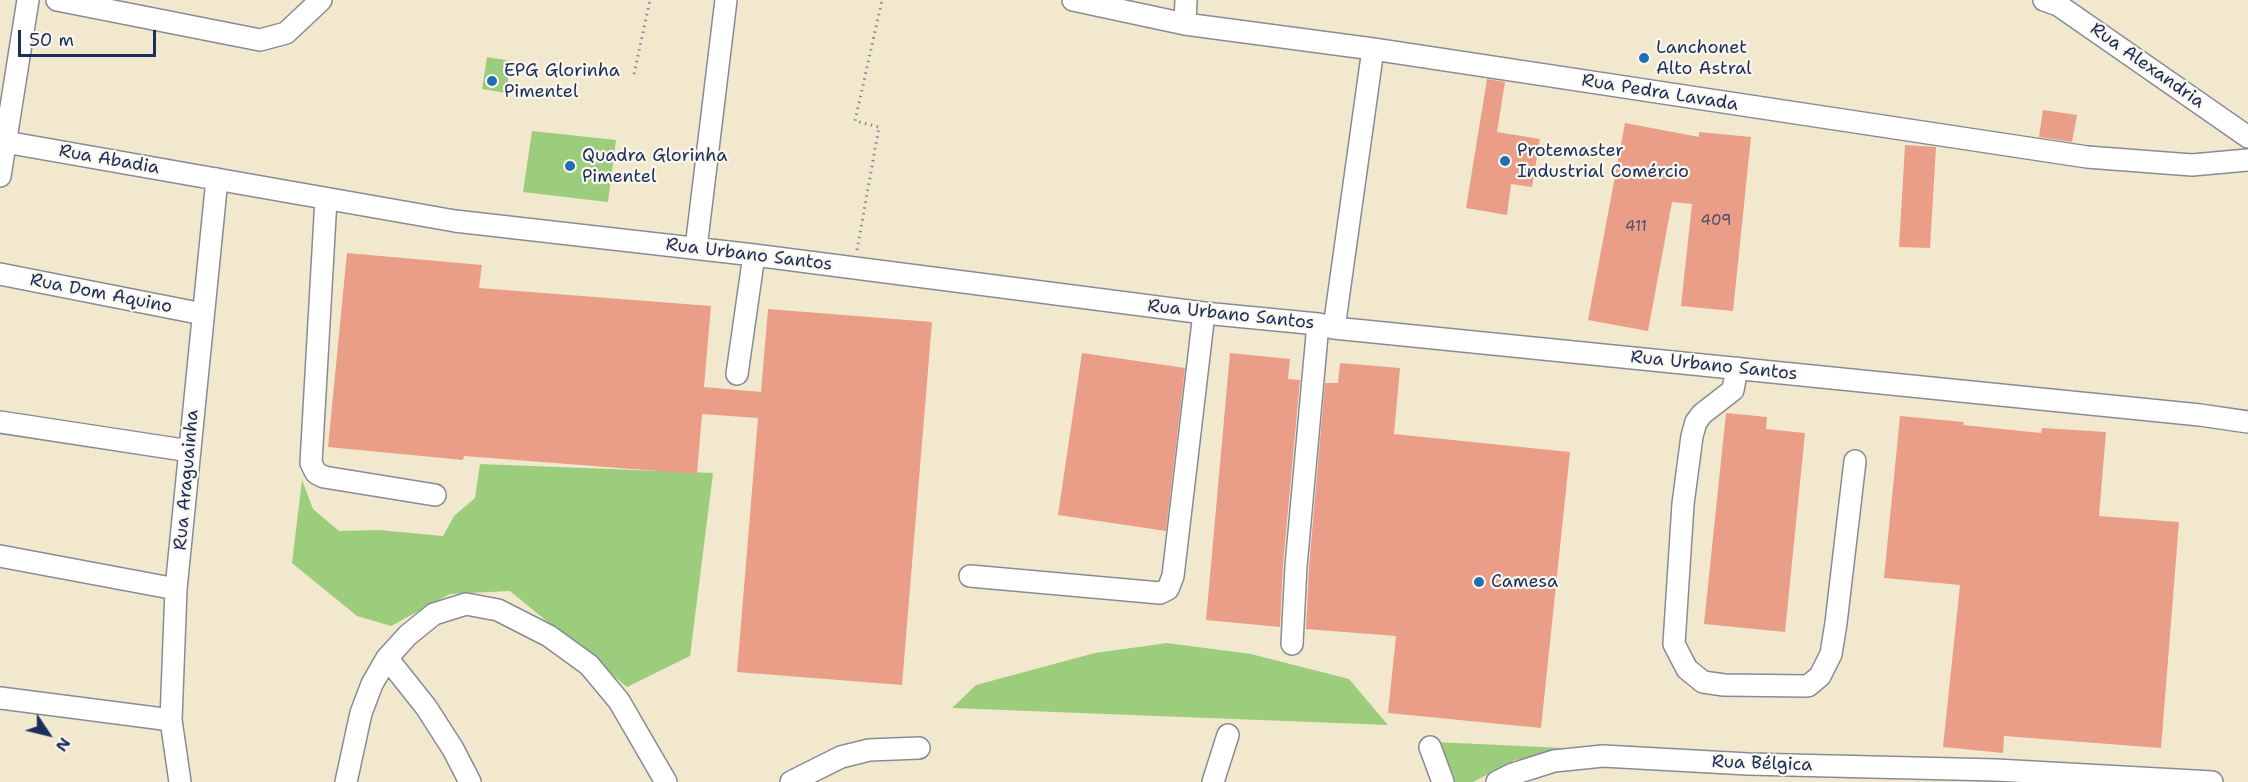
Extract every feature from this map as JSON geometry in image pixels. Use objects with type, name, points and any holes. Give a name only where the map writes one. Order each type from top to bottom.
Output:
[{"type":"street","points":[[0,176],[3,141],[28,0]]},
{"type":"street","points":[[57,0],[260,40],[286,33],[321,0]]},
{"type":"street","points":[[696,248],[726,0]]},
{"type":"street","name":"Rua Pedra Lavada","points":[[1073,0],[1185,24],[1373,49],[2087,158],[2192,165],[2248,160]]},
{"type":"street","points":[[1185,24],[1186,0]]},
{"type":"street","name":"Rua Alexandria","points":[[2044,0],[2058,5],[2248,136]]},
{"type":"street","points":[[1292,644],[1296,566],[1326,326],[1373,49]]},
{"type":"street","name":"Rua Abadia","points":[[3,141],[217,179]]},
{"type":"street","name":"Rua Urbano Santos","points":[[217,179],[455,222],[754,255],[1204,313],[2200,415],[2248,422]]},
{"type":"street","name":"Rua Araguainha","points":[[180,782],[171,720],[176,589],[217,179]]},
{"type":"street","points":[[326,199],[311,464],[316,473],[324,477],[435,495]]},
{"type":"street","points":[[737,374],[754,255]]},
{"type":"street","name":"Rua Dom Aquino","points":[[0,274],[203,314]]},
{"type":"street","points":[[970,576],[1160,593],[1168,589],[1173,576],[1204,313]]},
{"type":"street","points":[[1737,368],[1734,390],[1702,414],[1696,422],[1683,504],[1674,644],[1687,669],[1703,682],[1724,685],[1808,686],[1820,675],[1831,654],[1855,461]]},
{"type":"street","points":[[0,422],[190,451]]},
{"type":"street","points":[[0,556],[176,589]]},
{"type":"street","points":[[346,782],[362,713],[372,684],[387,658],[408,635],[434,614],[466,604],[498,610],[549,636],[589,665],[619,700],[666,782]]},
{"type":"street","points":[[387,658],[426,707],[453,748],[470,782]]},
{"type":"street","points":[[0,698],[171,720]]},
{"type":"street","points":[[1213,782],[1228,735]]},
{"type":"street","points":[[1430,747],[1443,782]]},
{"type":"street","points":[[791,782],[841,758],[869,750],[919,748]]},
{"type":"street","name":"Rua Bélgica","points":[[1497,782],[1554,761],[1603,756],[1996,776],[2212,782]]},
{"type":"path","points":[[634,74],[650,0]]},
{"type":"path","points":[[854,268],[879,127],[855,121],[882,0]]},
{"type":"green space","points":[[487,57],[511,61],[506,93],[482,89]]},
{"type":"green space","name":"Quadra Glorinha Pimentel","points":[[532,131],[616,140],[608,202],[523,192]]},
{"type":"green space","points":[[480,464],[713,473],[690,656],[627,687],[510,591],[450,594],[391,626],[357,616],[292,563],[302,480],[313,509],[339,531],[379,530],[443,536],[454,516],[475,498]]},
{"type":"green space","points":[[1167,643],[1251,654],[1349,679],[1388,725],[952,708],[976,685],[1095,653]]},
{"type":"green space","points":[[1435,742],[1585,749],[1515,760],[1473,782],[1449,782]]},
{"type":"building","name":"Protemaster Industrial Comércio","points":[[1487,79],[1505,82],[1497,132],[1540,139],[1532,187],[1511,184],[1507,215],[1466,208]]},
{"type":"building","points":[[2043,110],[2077,115],[2072,142],[2039,137]]},
{"type":"building","points":[[1625,123],[1699,137],[1699,132],[1751,137],[1733,311],[1681,306],[1692,204],[1672,202],[1648,331],[1588,320]]},
{"type":"building","points":[[1905,145],[1936,147],[1930,248],[1899,247]]},
{"type":"building","points":[[347,253],[482,265],[479,288],[711,306],[704,387],[761,392],[768,309],[932,322],[902,685],[737,672],[758,418],[702,414],[697,474],[464,456],[463,460],[328,447]]},
{"type":"building","points":[[1082,353],[1185,368],[1166,531],[1058,515]]},
{"type":"building","points":[[1230,353],[1290,359],[1288,379],[1300,380],[1283,565],[1280,627],[1206,620]]},
{"type":"building","name":"Camesa","points":[[1340,363],[1400,368],[1394,434],[1570,452],[1541,728],[1388,713],[1396,636],[1306,629],[1325,383],[1338,383]]},
{"type":"building","points":[[1726,413],[1767,417],[1766,429],[1805,433],[1785,632],[1704,624]]},
{"type":"building","points":[[1900,416],[2041,433],[2042,428],[2106,432],[2099,516],[2179,522],[2161,748],[2004,736],[2003,753],[1943,747],[1960,585],[1884,578]]},
{"type":"place","name":"Lanchonet Alto Astral","points":[[1644,58]]},
{"type":"place","name":"EPG Glorinha Pimentel","points":[[492,81]]},
{"type":"place","name":"Protemaster Industrial Comércio","points":[[1505,161]]},
{"type":"place","name":"Quadra Glorinha Pimentel","points":[[570,166]]},
{"type":"place","name":"Camesa","points":[[1479,582]]}]
